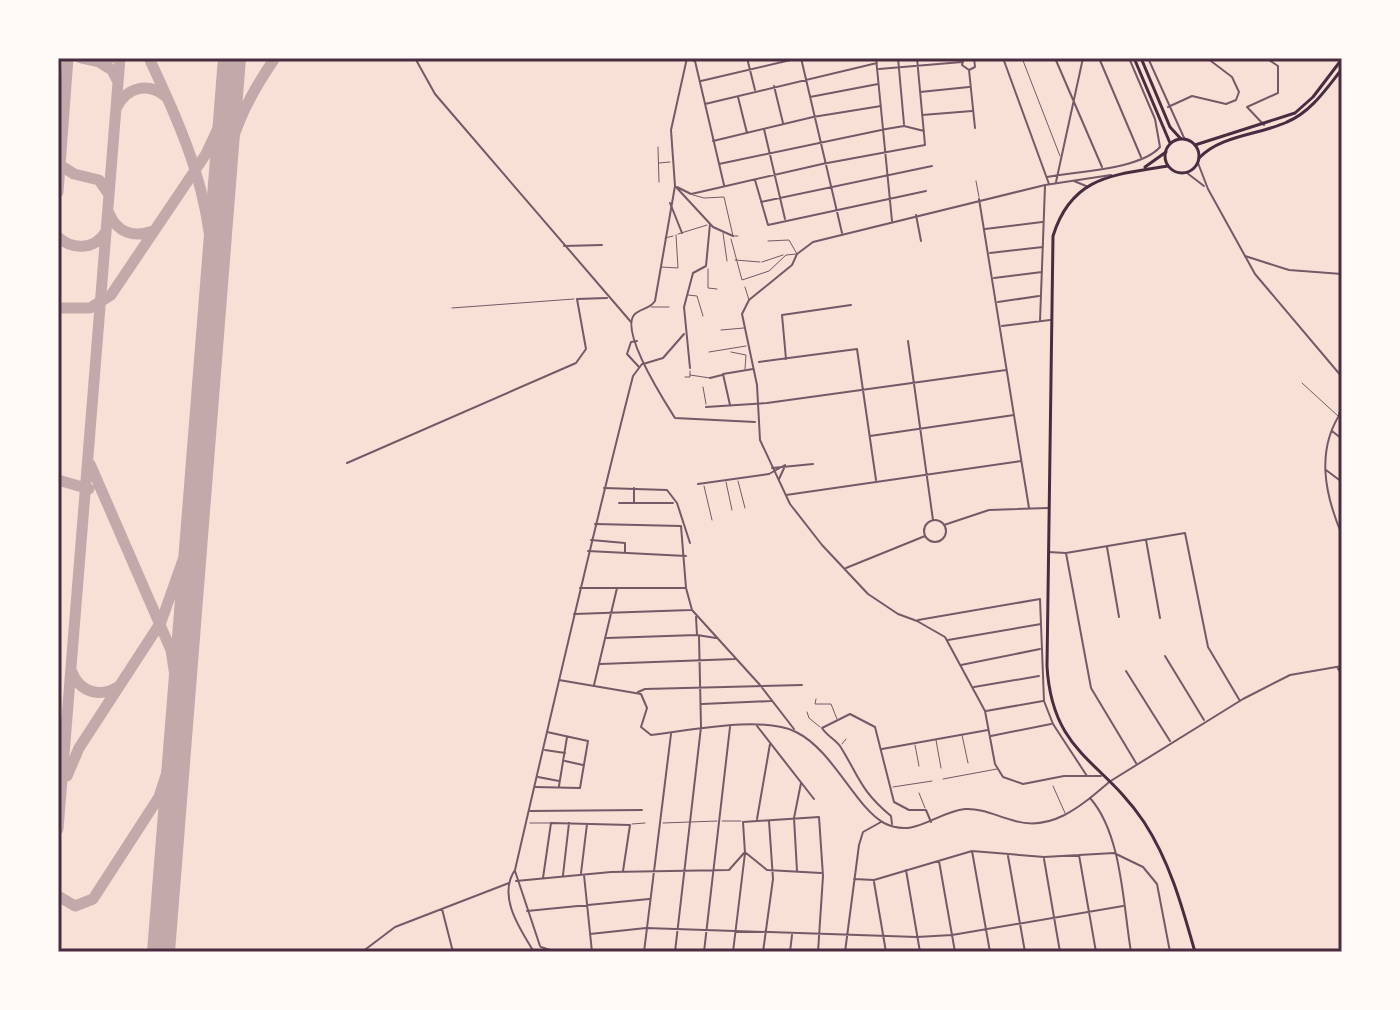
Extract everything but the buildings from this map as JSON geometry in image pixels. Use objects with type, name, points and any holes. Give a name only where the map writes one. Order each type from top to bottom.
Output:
[{"type":"main road","points":[[1131,58],[1171,144]]},
{"type":"main road","points":[[1141,58],[1170,127],[1183,140],[1195,145],[1284,119],[1306,104],[1342,59]]},
{"type":"main road","points":[[1195,952],[1180,898],[1163,854],[1142,820],[1069,741],[1052,705],[1047,666],[1053,236],[1064,211],[1087,187],[1112,175],[1145,167],[1168,166],[1177,172],[1187,173],[1214,145],[1285,123],[1302,114],[1342,69]]},
{"type":"main road","points":[[1145,167],[1166,152],[1171,144],[1183,140]]},
{"type":"main road","points":[[1195,145],[1199,160]]},
{"type":"main road","points":[[1166,152],[1168,166]]},
{"type":"street","points":[[415,58],[435,94],[607,298],[632,323],[640,366]]},
{"type":"street","points":[[651,307],[675,186],[671,130],[687,58],[695,61]]},
{"type":"street","points":[[695,61],[699,58]]},
{"type":"street","points":[[747,58],[755,91]]},
{"type":"street","points":[[700,81],[800,58],[842,233]]},
{"type":"street","points":[[876,58],[892,221]]},
{"type":"street","points":[[898,58],[904,126]]},
{"type":"street","points":[[691,194],[826,163],[925,145],[917,58]]},
{"type":"street","points":[[939,58],[941,64]]},
{"type":"street","points":[[969,70],[975,67],[975,59],[980,58]]},
{"type":"street","points":[[1003,58],[1047,177],[1040,321]]},
{"type":"street","points":[[1022,58],[1061,158]]},
{"type":"street","points":[[1055,58],[1103,169]]},
{"type":"street","points":[[1055,183],[1083,58]]},
{"type":"street","points":[[1099,58],[1141,158]]},
{"type":"street","points":[[1047,177],[1103,169],[1155,153],[1161,140],[1157,124],[1131,58]]},
{"type":"street","points":[[1148,58],[1183,140]]},
{"type":"street","points":[[1168,107],[1192,96],[1226,104],[1236,100],[1239,92],[1232,77],[1207,58]]},
{"type":"street","points":[[1264,125],[1247,107],[1278,93],[1278,66],[1266,58]]},
{"type":"street","points":[[878,69],[963,60],[969,70],[975,128]]},
{"type":"street","points":[[695,61],[724,186]]},
{"type":"street","points":[[705,104],[877,63]]},
{"type":"street","points":[[810,97],[879,84]]},
{"type":"street","points":[[774,86],[783,124]]},
{"type":"street","points":[[920,92],[970,87]]},
{"type":"street","points":[[737,95],[747,133]]},
{"type":"street","points":[[713,141],[881,106]]},
{"type":"street","points":[[922,115],[973,111]]},
{"type":"street","points":[[1157,124],[1166,133]]},
{"type":"street","points":[[719,164],[883,129],[904,126],[924,131]]},
{"type":"street","points":[[764,129],[785,220]]},
{"type":"street","points":[[658,147],[659,182]]},
{"type":"street","points":[[1199,160],[1208,189],[1244,256],[1279,307],[1342,378]]},
{"type":"street","points":[[659,163],[672,161]]},
{"type":"street","points":[[760,202],[932,166]]},
{"type":"street","points":[[1187,173],[1208,189]]},
{"type":"street","points":[[1101,776],[1023,784],[1008,781],[997,769],[985,711],[947,641],[917,621],[882,605],[805,525],[786,495],[773,470],[757,422],[754,369],[744,328],[745,304],[792,265],[797,254],[813,242],[979,199],[1047,184],[1112,175]]},
{"type":"street","points":[[754,179],[766,224],[926,191]]},
{"type":"street","points":[[976,181],[1029,508]]},
{"type":"street","points":[[1069,181],[1087,187]]},
{"type":"street","points":[[675,186],[704,198],[724,197],[734,236],[735,260],[742,280],[769,271],[786,255]]},
{"type":"street","points":[[675,186],[710,224],[734,236]]},
{"type":"street","points":[[670,203],[682,233]]},
{"type":"street","points":[[916,215],[921,241]]},
{"type":"street","points":[[984,230],[1044,221]]},
{"type":"street","points":[[665,238],[710,224]]},
{"type":"street","points":[[710,224],[706,266],[708,288],[717,289]]},
{"type":"street","points":[[723,233],[727,261]]},
{"type":"street","points":[[660,267],[678,268],[676,235]]},
{"type":"street","points":[[768,241],[789,240],[797,254]]},
{"type":"street","points":[[564,246],[602,245]]},
{"type":"street","points":[[989,254],[1043,246]]},
{"type":"street","points":[[735,260],[760,262],[797,254]]},
{"type":"street","points":[[1244,256],[1289,270],[1342,274]]},
{"type":"street","points":[[690,375],[690,348],[684,334],[686,295],[695,270],[706,266]]},
{"type":"street","points":[[993,278],[1042,272]]},
{"type":"street","points":[[745,287],[749,300]]},
{"type":"street","points":[[686,295],[697,296],[703,316]]},
{"type":"street","points":[[997,302],[1041,296]]},
{"type":"street","points":[[452,308],[607,298]]},
{"type":"street","points":[[347,463],[576,363],[586,349],[577,299]]},
{"type":"street","points":[[786,359],[782,315],[851,305]]},
{"type":"street","points":[[632,323],[634,316],[651,307],[669,307]]},
{"type":"street","points":[[1001,326],[1050,320]]},
{"type":"street","points":[[721,330],[744,328]]},
{"type":"street","points":[[540,946],[533,951],[512,913],[509,883],[538,777],[588,551],[633,376],[640,366],[663,358],[684,334]]},
{"type":"street","points":[[637,341],[628,347],[627,354],[640,366],[675,418],[757,422]]},
{"type":"street","points":[[908,341],[933,520]]},
{"type":"street","points":[[709,352],[748,345]]},
{"type":"street","points":[[731,349],[731,353],[746,355],[745,370]]},
{"type":"street","points":[[759,362],[857,349],[876,482]]},
{"type":"street","points":[[663,358],[669,360]]},
{"type":"street","points":[[685,377],[690,375],[705,380],[754,369]]},
{"type":"street","points":[[703,387],[706,407],[1008,370]]},
{"type":"street","points":[[723,374],[730,405]]},
{"type":"street","points":[[1302,383],[1338,416]]},
{"type":"street","points":[[1342,401],[1331,431],[1325,469],[1328,500],[1342,535]]},
{"type":"street","points":[[1338,416],[1342,411]]},
{"type":"street","points":[[870,436],[1015,415]]},
{"type":"street","points":[[1331,431],[1342,439]]},
{"type":"street","points":[[786,495],[1022,461]]},
{"type":"street","points":[[698,484],[737,478],[785,465],[813,464]]},
{"type":"street","points":[[779,482],[785,465]]},
{"type":"street","points":[[1325,469],[1342,482]]},
{"type":"street","points":[[737,478],[745,508]]},
{"type":"street","points":[[725,480],[732,510]]},
{"type":"street","points":[[703,483],[712,520]]},
{"type":"street","points":[[634,487],[634,503]]},
{"type":"street","points":[[604,488],[655,487],[673,495],[686,523],[690,543]]},
{"type":"street","points":[[619,503],[673,503]]},
{"type":"street","points":[[933,520],[944,525],[989,510],[1049,508]]},
{"type":"street","points":[[925,536],[925,526],[933,520]]},
{"type":"street","points":[[595,524],[681,526],[686,556],[686,588],[696,616],[760,685],[791,722],[794,730],[831,763],[870,812],[892,826],[911,828],[967,809],[1026,825],[1066,815],[1136,764],[1240,701],[1290,675],[1342,666]]},
{"type":"street","points":[[844,568],[925,536],[939,541],[944,536],[944,525]]},
{"type":"street","points":[[1048,552],[1066,553],[1185,533],[1208,647],[1240,701]]},
{"type":"street","points":[[1146,539],[1160,618]]},
{"type":"street","points":[[591,540],[625,543],[625,553]]},
{"type":"street","points":[[1106,546],[1119,617]]},
{"type":"street","points":[[588,551],[686,556]]},
{"type":"street","points":[[1066,553],[1091,688],[1136,764]]},
{"type":"street","points":[[594,685],[617,587]]},
{"type":"street","points":[[580,588],[686,588]]},
{"type":"street","points":[[917,621],[1040,599],[1044,701],[1053,724],[1087,776]]},
{"type":"street","points":[[574,614],[692,610]]},
{"type":"street","points":[[675,952],[700,731],[696,616]]},
{"type":"street","points":[[947,641],[1041,623]]},
{"type":"street","points":[[696,629],[705,625]]},
{"type":"street","points":[[704,637],[708,629]]},
{"type":"street","points":[[605,638],[698,635],[717,639]]},
{"type":"street","points":[[961,665],[1041,649]]},
{"type":"street","points":[[1165,656],[1206,722]]},
{"type":"street","points":[[600,664],[737,659]]},
{"type":"street","points":[[1337,666],[1342,675]]},
{"type":"street","points":[[1126,671],[1171,743]]},
{"type":"street","points":[[973,687],[1041,675]]},
{"type":"street","points":[[559,680],[636,692],[802,685]]},
{"type":"street","points":[[636,692],[647,702],[642,730],[651,735],[756,725],[794,730]]},
{"type":"street","points":[[816,699],[815,704],[831,704],[838,721]]},
{"type":"street","points":[[700,704],[773,701]]},
{"type":"street","points":[[985,711],[1044,701]]},
{"type":"street","points":[[807,712],[809,718],[840,746],[848,766],[873,803],[891,816],[892,826]]},
{"type":"street","points":[[822,728],[856,715],[875,727],[890,787],[898,805],[909,810],[926,810]]},
{"type":"street","points":[[990,736],[1053,724]]},
{"type":"street","points":[[756,725],[814,799]]},
{"type":"street","points":[[704,952],[730,727]]},
{"type":"street","points":[[881,749],[988,730]]},
{"type":"street","points":[[535,787],[580,788],[588,741],[547,732]]},
{"type":"street","points":[[644,952],[671,733]]},
{"type":"street","points":[[962,735],[968,763]]},
{"type":"street","points":[[558,787],[567,736]]},
{"type":"street","points":[[840,746],[846,739]]},
{"type":"street","points":[[936,740],[941,768]]},
{"type":"street","points":[[915,743],[919,766]]},
{"type":"street","points":[[757,821],[770,744]]},
{"type":"street","points":[[543,749],[565,753]]},
{"type":"street","points":[[563,761],[584,765]]},
{"type":"street","points":[[943,779],[997,769]]},
{"type":"street","points":[[538,777],[560,781]]},
{"type":"street","points":[[890,787],[932,781]]},
{"type":"street","points":[[797,871],[794,818],[801,782]]},
{"type":"street","points":[[1053,786],[1066,815]]},
{"type":"street","points":[[919,793],[931,822]]},
{"type":"street","points":[[1090,798],[1110,831],[1131,952]]},
{"type":"street","points":[[529,811],[642,810]]},
{"type":"street","points":[[660,823],[819,817],[823,873],[818,952]]},
{"type":"street","points":[[763,952],[772,870],[769,820]]},
{"type":"street","points":[[733,952],[745,853],[743,822]]},
{"type":"street","points":[[845,952],[863,832],[882,822]]},
{"type":"street","points":[[530,823],[645,823]]},
{"type":"street","points":[[543,878],[551,823]]},
{"type":"street","points":[[563,876],[569,823]]},
{"type":"street","points":[[587,823],[582,874],[592,952]]},
{"type":"street","points":[[623,872],[630,825]]},
{"type":"street","points":[[854,879],[874,880],[972,851],[1044,857],[1114,853],[1143,867],[1157,884],[1163,900],[1170,952]]},
{"type":"street","points":[[972,851],[990,952]]},
{"type":"street","points":[[745,853],[772,870],[823,873]]},
{"type":"street","points":[[516,881],[654,870],[729,870],[745,853]]},
{"type":"street","points":[[1078,853],[1096,952]]},
{"type":"street","points":[[1008,855],[1025,952]]},
{"type":"street","points":[[1044,857],[1060,952]]},
{"type":"street","points":[[938,860],[955,952]]},
{"type":"street","points":[[515,870],[516,881],[540,946],[556,952]]},
{"type":"street","points":[[906,870],[920,952]]},
{"type":"street","points":[[874,880],[886,952]]},
{"type":"street","points":[[362,952],[395,927],[509,883]]},
{"type":"street","points":[[527,911],[650,899]]},
{"type":"street","points":[[590,934],[646,928],[917,937],[952,935],[1123,906]]},
{"type":"street","points":[[442,908],[453,952]]},
{"type":"street","points":[[790,952],[792,934]]},
{"type":"taxiway","points":[[58,192],[68,58]]},
{"type":"taxiway","points":[[81,58],[99,62],[111,58]]},
{"type":"taxiway","points":[[58,829],[120,58]]},
{"type":"taxiway","points":[[149,58],[195,168],[208,224],[214,287]]},
{"type":"taxiway","points":[[223,179],[242,116],[275,58]]},
{"type":"taxiway","points":[[99,62],[112,70],[117,80]]},
{"type":"taxiway","points":[[58,308],[90,308],[111,295],[206,154],[219,126],[231,76]]},
{"type":"taxiway","points":[[117,107],[126,95],[138,89],[152,89],[165,96]]},
{"type":"taxiway","points":[[60,165],[74,174],[99,180],[108,193]]},
{"type":"taxiway","points":[[109,213],[112,220],[127,232],[139,234],[153,231]]},
{"type":"taxiway","points":[[58,237],[70,244],[83,246],[95,243],[105,233]]},
{"type":"taxiway","points":[[90,464],[171,650],[180,709]]},
{"type":"taxiway","points":[[58,480],[89,489]]},
{"type":"taxiway","points":[[67,776],[79,748],[161,622],[195,526]]},
{"type":"taxiway","points":[[72,672],[80,685],[92,691],[105,692],[119,686]]},
{"type":"taxiway","points":[[58,896],[75,906],[93,899],[159,797],[178,738]]},
{"type":"runway","points":[[161,952],[232,58]]}]
